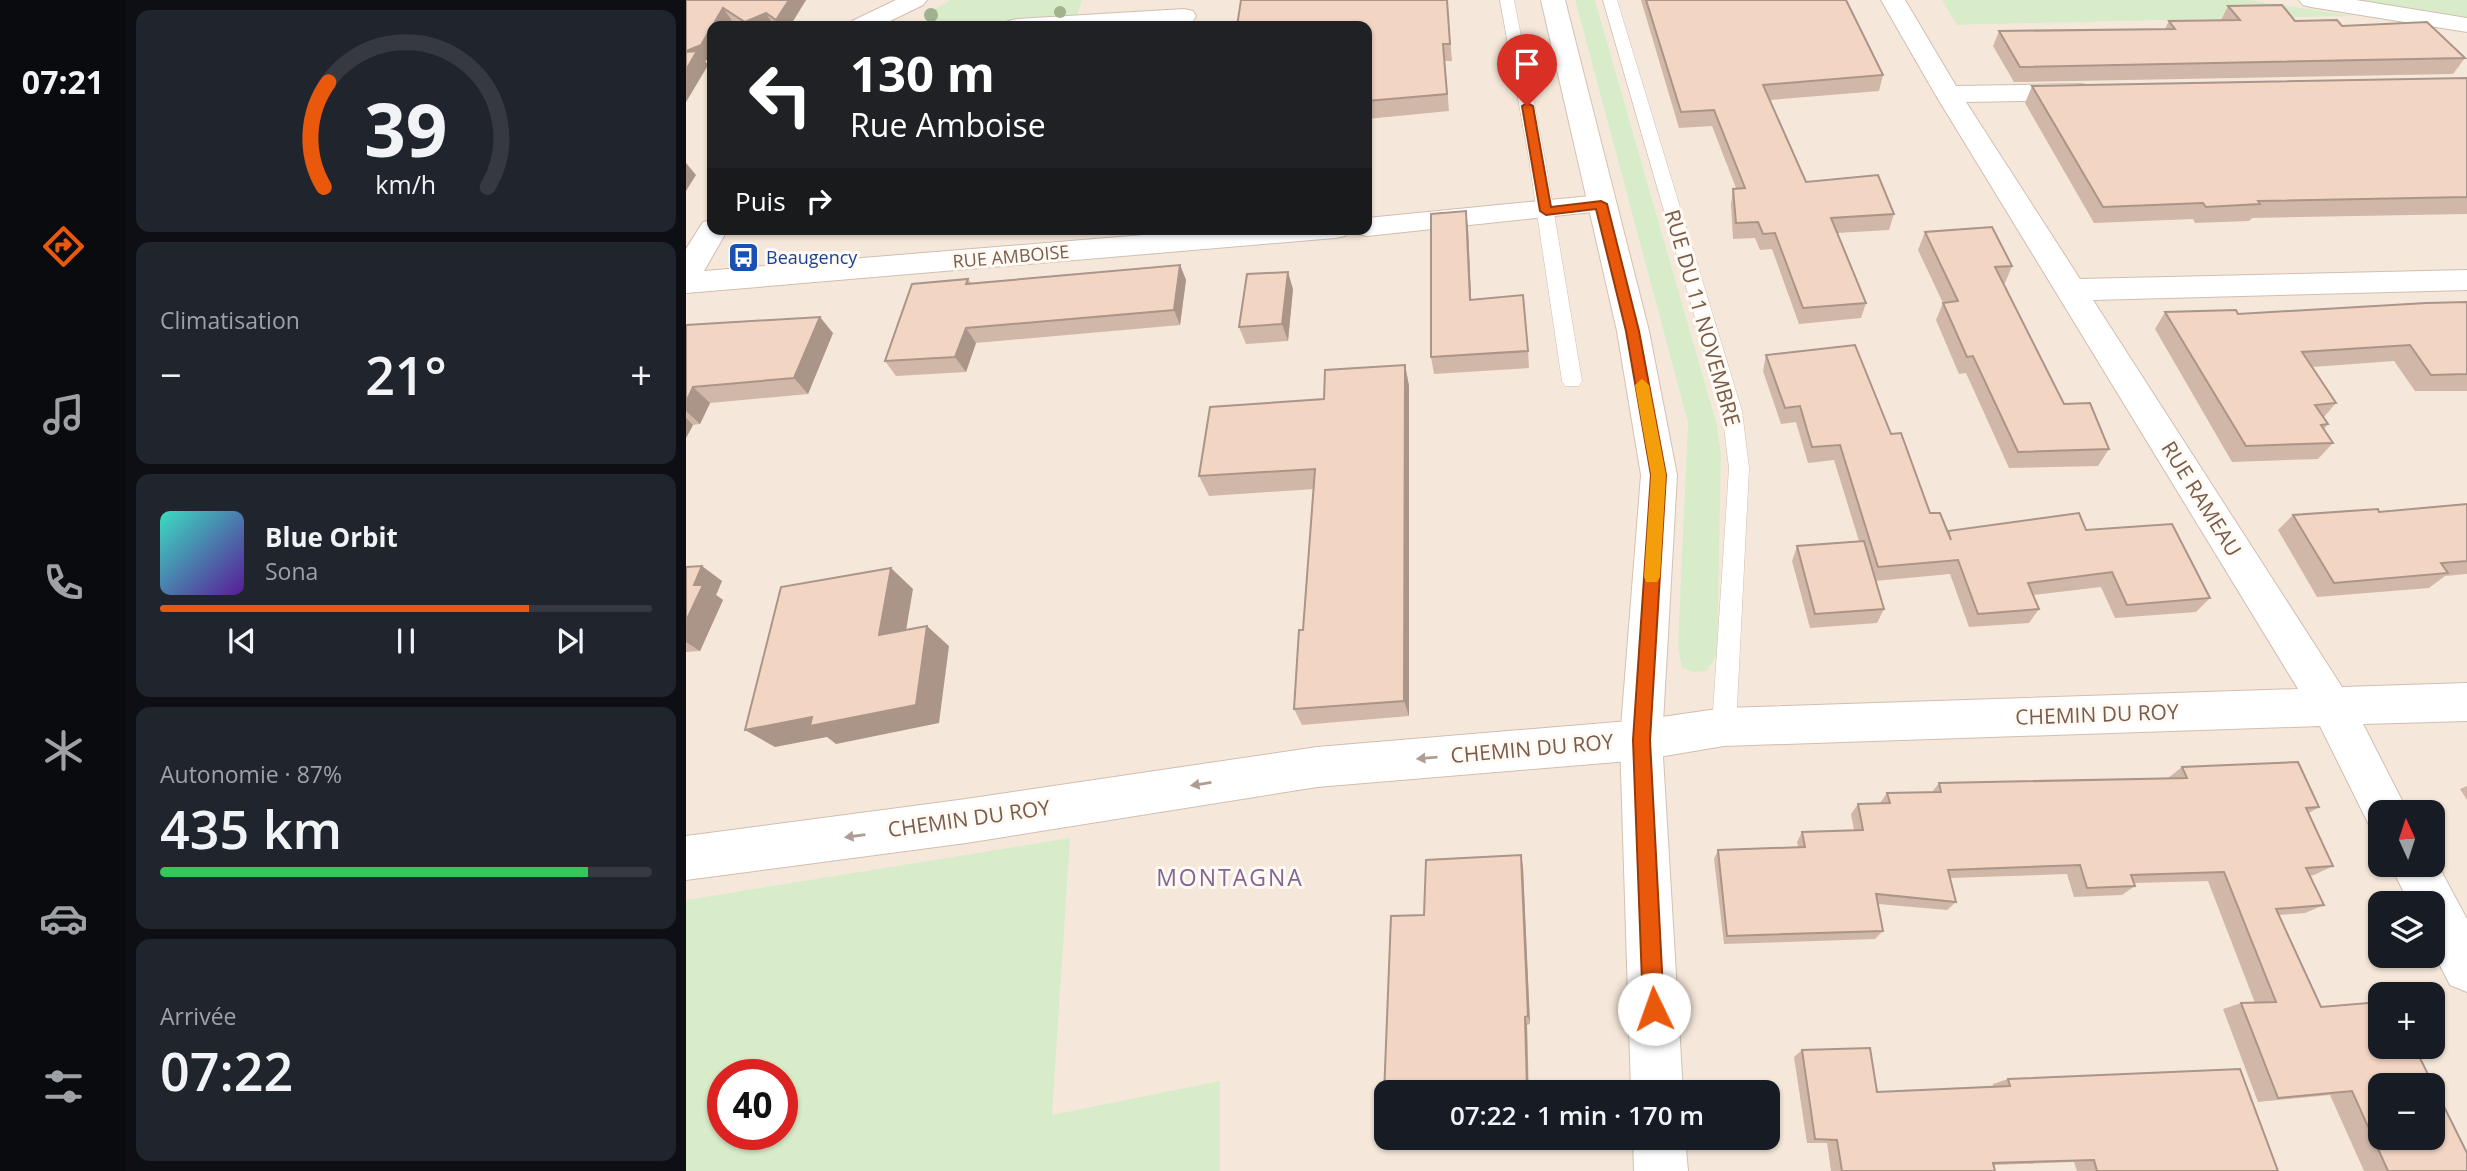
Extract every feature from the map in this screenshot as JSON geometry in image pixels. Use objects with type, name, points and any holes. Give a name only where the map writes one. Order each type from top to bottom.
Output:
[{"type":"street","points":[[871,21],[915,0]]},
{"type":"street","points":[[1553,0],[1633,331],[1659,475],[1641,740],[1656,1080]]},
{"type":"street","name":"RUE RAMEAU","points":[[1893,0],[1948,94],[2332,708],[2380,800]]},
{"type":"street","points":[[2311,0],[2467,25]]},
{"type":"street","points":[[1087,21],[1184,14]]},
{"type":"street","points":[[1948,94],[2112,91]]},
{"type":"street","points":[[1372,226],[1601,204]]},
{"type":"street","points":[[686,275],[709,235]]},
{"type":"street","name":"RUE AMBOISE","points":[[686,283],[1143,238],[1207,235]]},
{"type":"street","points":[[2070,290],[2467,280]]},
{"type":"street","name":"CHEMIN DU ROY","points":[[686,858],[966,821],[1317,767],[1641,740],[1724,727],[2467,702]]},
{"type":"street","points":[[2420,877],[2467,968]]},
{"type":"street","points":[[1660,1150],[1661,1171]]},
{"type":"lane","points":[[1507,0],[1546,211],[1572,382]]},
{"type":"lane","name":"RUE DU 11 NOVEMBRE","points":[[1610,0],[1732,411],[1740,468],[1724,727]]},
{"type":"shaded area","points":[[686,0],[950,0],[928,14],[1077,18],[1082,0],[1575,0],[1688,423],[1688,455],[1721,453],[1717,425],[1595,0],[1942,0],[1958,25],[2349,16],[2249,0],[2344,0],[2467,19],[2467,1171],[686,1171]]},
{"type":"green space","points":[[950,0],[1082,0],[1077,18],[929,21],[927,14]]},
{"type":"green space","points":[[1575,0],[1595,0],[1717,425],[1721,453],[1717,654],[1707,671],[1694,672],[1682,668],[1678,647],[1688,423]]},
{"type":"green space","points":[[1942,0],[2249,0],[2354,16],[1957,25]]},
{"type":"green space","points":[[2344,0],[2467,0],[2467,19]]},
{"type":"green space","points":[[1070,838],[1052,1115],[1220,1081],[1220,1171],[686,1171],[686,900]]},
{"type":"building","points":[[686,0],[789,0],[776,20],[766,13],[743,21],[723,8],[715,21],[707,21],[707,35],[701,45],[686,51]]},
{"type":"building","points":[[1241,0],[1447,0],[1450,44],[1443,44],[1447,94],[1372,101],[1372,21],[1238,21]]},
{"type":"building","points":[[1646,0],[1846,0],[1883,75],[1763,85],[1806,182],[1878,175],[1894,214],[1831,218],[1866,303],[1803,308],[1775,233],[1763,234],[1758,222],[1736,223],[1733,189],[1745,188],[1714,110],[1681,112]]},
{"type":"building","points":[[2282,5],[2295,21],[2337,20],[2342,26],[2427,22],[2465,58],[2020,67],[1999,31],[2175,29],[2169,21],[2240,20],[2228,6]]},
{"type":"building","points":[[697,51],[686,70],[686,52]]},
{"type":"building","points":[[2467,78],[2467,197],[2258,201],[2260,204],[2206,207],[2203,203],[2103,207],[2032,86]]},
{"type":"building","points":[[1466,211],[1470,300],[1523,295],[1528,351],[1431,357],[1431,214]]},
{"type":"building","points":[[1992,227],[2012,266],[1995,267],[2064,404],[2090,403],[2109,449],[2018,452],[1973,356],[1967,357],[1943,303],[1958,301],[1925,232]]},
{"type":"building","points":[[1180,265],[1174,310],[966,328],[955,357],[885,361],[912,284],[968,279],[966,284]]},
{"type":"building","points":[[1288,272],[1282,324],[1239,327],[1247,274]]},
{"type":"building","points":[[2467,302],[2467,374],[2431,375],[2410,345],[2302,352],[2336,403],[2315,405],[2328,424],[2321,425],[2333,443],[2246,446],[2165,312],[2236,310],[2238,314]]},
{"type":"building","points":[[820,317],[794,378],[693,387],[686,402],[686,325]]},
{"type":"building","points":[[1855,345],[1891,434],[1901,433],[1930,513],[1940,513],[1951,540],[1948,531],[2079,513],[2086,530],[2172,524],[2210,598],[2127,605],[2112,572],[2028,583],[2039,609],[1978,614],[1958,560],[1878,567],[1840,445],[1812,447],[1800,406],[1785,408],[1766,355]]},
{"type":"building","points":[[1405,365],[1404,701],[1294,709],[1315,469],[1199,476],[1210,407],[1324,399],[1325,370]]},
{"type":"building","points":[[2467,504],[2467,561],[2441,563],[2448,573],[2334,583],[2293,515],[2378,509],[2379,512]]},
{"type":"building","points":[[1864,541],[1884,609],[1815,614],[1797,546]]},
{"type":"building","points":[[702,566],[694,585],[703,585],[686,621],[686,567]]},
{"type":"building","points":[[891,568],[879,635],[927,626],[916,705],[810,726],[812,717],[745,730],[781,587]]},
{"type":"building","points":[[2298,762],[2319,807],[2306,808],[2333,866],[2306,868],[2324,905],[2276,909],[2321,1007],[2368,1003],[2368,1059],[2420,1059],[2427,1073],[2368,1073],[2368,1127],[2352,1091],[2278,1098],[2241,1003],[2276,1002],[2224,872],[2131,875],[2135,886],[2087,888],[2080,865],[1948,870],[1956,902],[1876,894],[1883,931],[1727,936],[1718,850],[1805,847],[1802,832],[1863,830],[1858,804],[1890,803],[1887,793],[1941,792],[1939,783],[2187,778],[2182,767]]},
{"type":"building","points":[[1521,855],[1528,1016],[1525,1017],[1527,1080],[1385,1080],[1391,916],[1424,915],[1426,860]]},
{"type":"building","points":[[1870,1048],[1877,1092],[2010,1086],[2008,1079],[2240,1069],[2278,1171],[2097,1171],[2094,1160],[1993,1163],[1995,1171],[1842,1171],[1837,1140],[1815,1139],[1802,1050]]},
{"type":"building","points":[[2445,1109],[2467,1153],[2467,1171],[2388,1171],[2379,1150],[2445,1150]]},
{"type":"slow traffic","points":[[1642,385],[1659,475],[1652,577]]},
{"type":"place","name":"Beaugency","points":[[743,258]]},
{"type":"district","name":"MONTAGNA","points":[[1230,878]]},
{"type":"route","points":[[1527,106],[1546,211],[1601,204],[1633,331],[1659,475],[1641,740],[1654,1009]]}]
